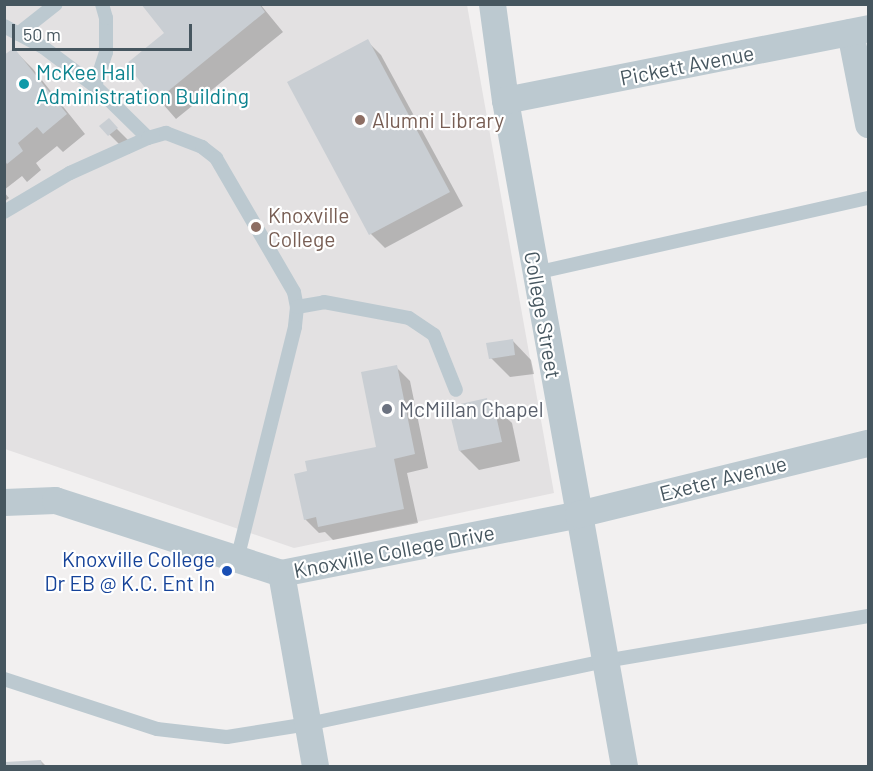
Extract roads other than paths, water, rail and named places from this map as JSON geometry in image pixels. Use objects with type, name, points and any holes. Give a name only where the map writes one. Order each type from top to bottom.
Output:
[{"type":"street","name":"College Street","points":[[492,4],[505,100],[624,766]]},
{"type":"street","name":"Pickett Avenue","points":[[505,100],[859,30]]},
{"type":"street","points":[[859,30],[868,124]]},
{"type":"street","name":"Exeter Avenue","points":[[578,514],[868,443]]},
{"type":"street","name":"Knoxville College Drive","points":[[4,502],[55,500],[281,573],[578,514]]},
{"type":"street","points":[[281,573],[315,766]]},
{"type":"lane","points":[[18,34],[56,4]]},
{"type":"lane","points":[[94,86],[106,52],[106,18],[102,4]]},
{"type":"lane","points":[[4,26],[43,47],[94,86],[148,138]]},
{"type":"lane","points":[[4,212],[70,173],[148,138],[166,133],[202,147],[216,158],[294,292],[297,307],[295,327],[237,559]]},
{"type":"lane","points":[[535,273],[868,198]]},
{"type":"lane","points":[[297,307],[324,302],[410,318],[434,334],[456,390]]},
{"type":"lane","points":[[4,679],[157,729],[226,737],[308,724],[605,661],[868,616]]},
{"type":"place","name":"McKee Hall Administration Building","points":[[24,84]]},
{"type":"place","name":"Alumni Library","points":[[360,120]]},
{"type":"place","name":"Knoxville College","points":[[256,227]]},
{"type":"place","name":"McMillan Chapel","points":[[387,409]]},
{"type":"place","name":"Knoxville College Dr EB @ K.C. Ent In","points":[[227,571]]}]
